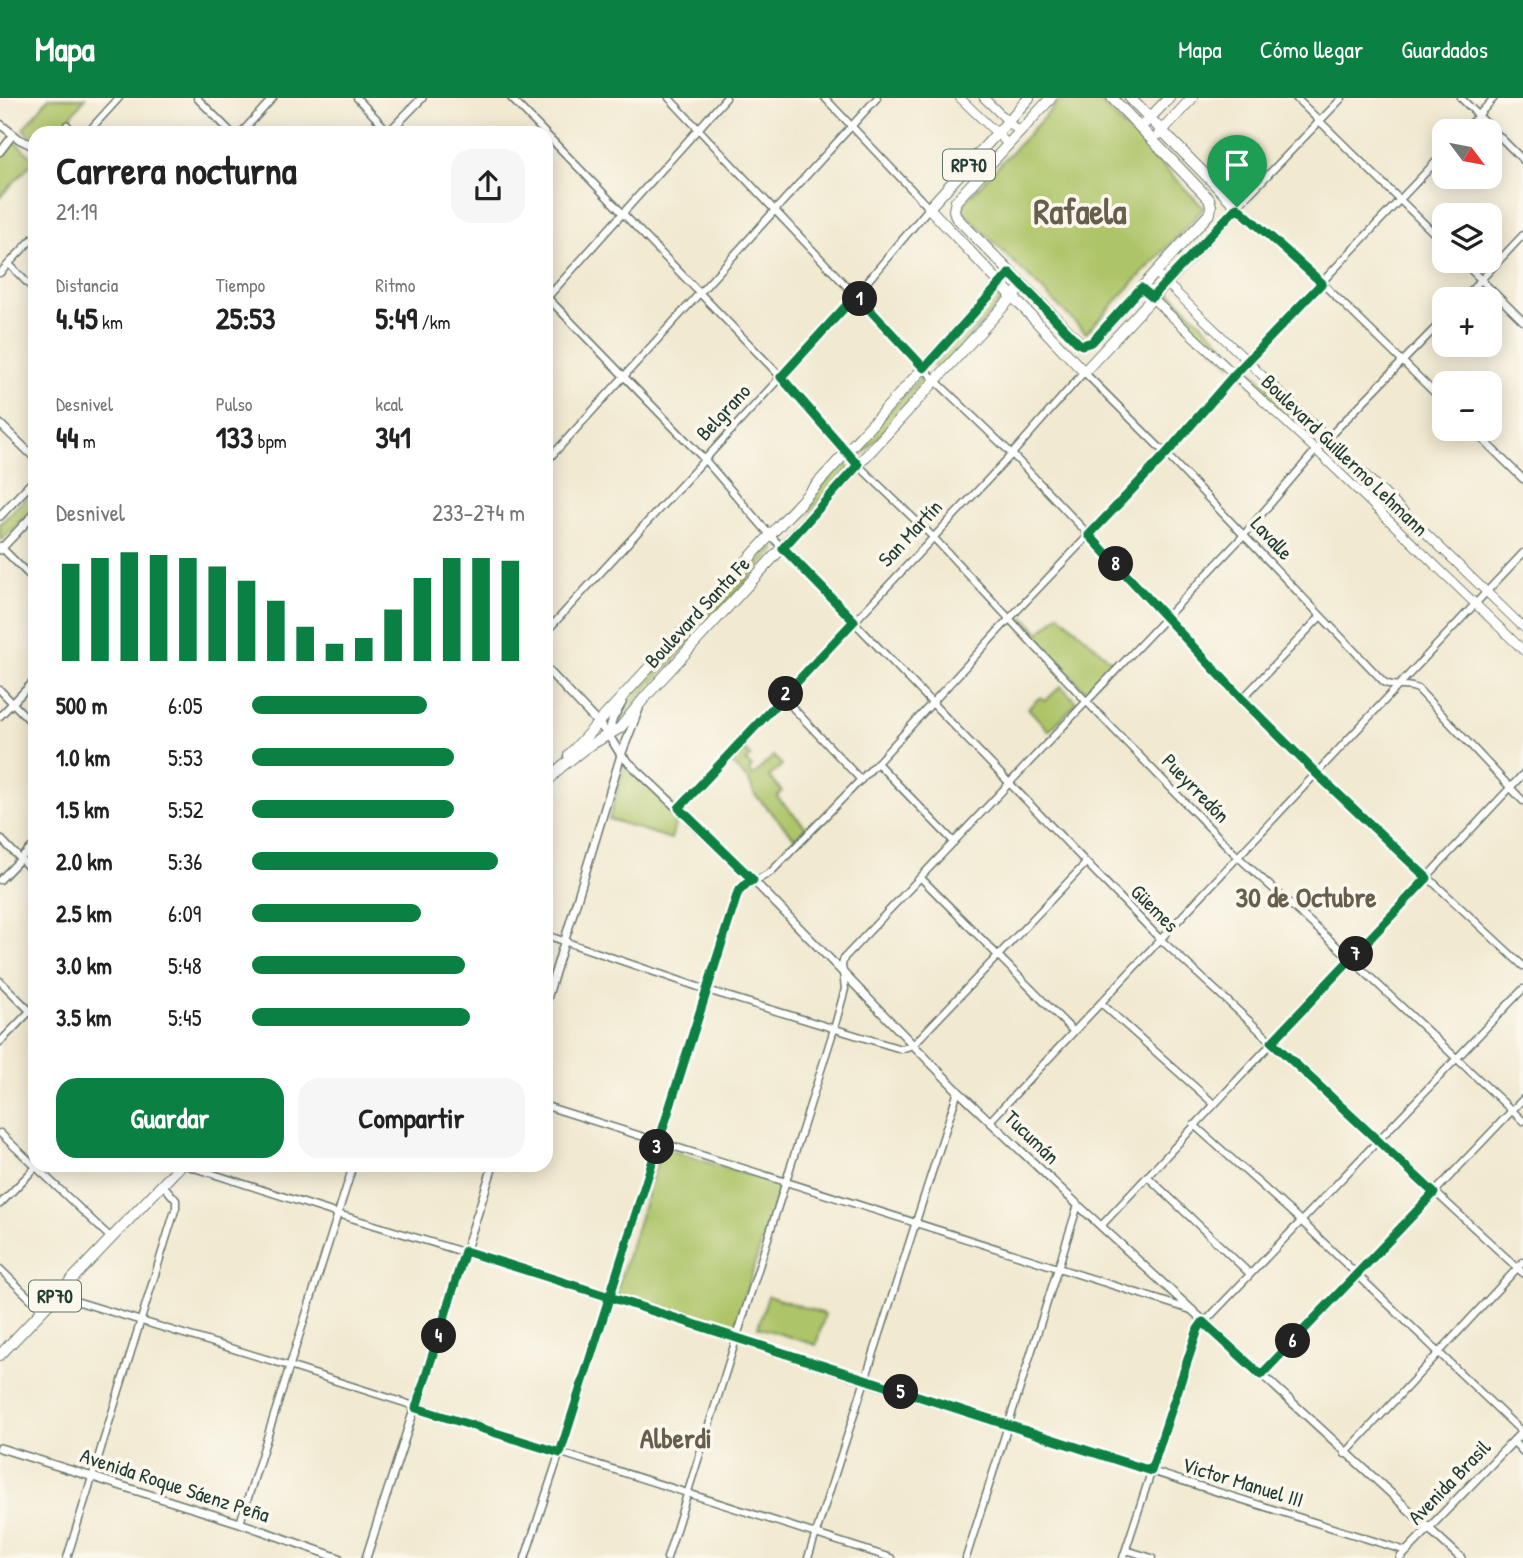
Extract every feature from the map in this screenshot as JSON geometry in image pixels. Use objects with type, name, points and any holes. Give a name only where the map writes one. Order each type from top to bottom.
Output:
[{"type":"main road","name":"RP70","points":[[960,98],[997,134]]},
{"type":"main road","name":"RP70","points":[[984,98],[1008,121],[1030,98]]},
{"type":"main road","points":[[1051,98],[956,201],[954,211],[956,217],[1082,345],[1092,342],[1210,213],[1211,206],[1209,199],[1112,98]]},
{"type":"main road","points":[[1130,98],[1237,207]]},
{"type":"main road","points":[[1140,128],[1169,98]]},
{"type":"main road","points":[[1153,140],[1192,98]]},
{"type":"main road","name":"Belgrano","points":[[929,208],[1008,121]]},
{"type":"main road","points":[[1008,121],[1020,132]]},
{"type":"main road","points":[[997,134],[1009,145]]},
{"type":"main road","name":"San Martín","points":[[1084,372],[1237,207]]},
{"type":"main road","name":"RP70","points":[[929,208],[1000,284]]},
{"type":"main road","name":"Boulevard Guillermo Lehmann","points":[[1156,272],[1523,627]]},
{"type":"main road","name":"Boulevard Santa Fe","points":[[553,776],[597,723],[1010,273]]},
{"type":"main road","name":"Lavalle","points":[[1000,284],[1084,372]]},
{"type":"main road","name":"Boulevard Santa Fe","points":[[561,767],[627,722],[642,702],[1023,285]]},
{"type":"main road","name":"Boulevard Guillermo Lehmann","points":[[1141,288],[1316,450],[1523,650]]},
{"type":"main road","points":[[1366,498],[1378,486]]},
{"type":"main road","points":[[1426,557],[1438,545]]},
{"type":"main road","points":[[697,615],[710,628]]},
{"type":"main road","name":"RP70","points":[[0,1355],[175,1172]]},
{"type":"street","points":[[93,126],[119,98]]},
{"type":"street","points":[[197,98],[225,126]]},
{"type":"street","points":[[247,126],[273,98]]},
{"type":"street","points":[[357,98],[383,126]]},
{"type":"street","points":[[396,126],[422,98]]},
{"type":"street","name":"Pueyrredón","points":[[511,98],[537,126]]},
{"type":"street","points":[[669,98],[936,381],[1012,454],[1242,699],[1317,774],[1523,966]]},
{"type":"street","points":[[553,292],[726,98]]},
{"type":"street","points":[[825,98],[929,208]]},
{"type":"street","points":[[553,455],[877,98]]},
{"type":"street","points":[[1296,98],[1432,231]]},
{"type":"street","points":[[1342,98],[1237,207],[1322,283],[1432,390]]},
{"type":"street","points":[[1461,98],[1523,160]]},
{"type":"street","points":[[1475,119],[1494,98]]},
{"type":"street","points":[[0,124],[28,143]]},
{"type":"street","points":[[0,152],[13,135]]},
{"type":"street","name":"Pueyrredón","points":[[553,142],[781,377],[858,465],[933,537],[1086,701],[1238,857],[1352,959],[1523,1121]]},
{"type":"street","points":[[525,1558],[611,1297],[738,892],[747,883],[763,879],[772,872],[877,764],[1010,618],[1166,454],[1235,374],[1432,166]]},
{"type":"street","name":"Belgrano","points":[[553,624],[856,295],[929,208]]},
{"type":"street","points":[[1474,287],[1523,235]]},
{"type":"street","points":[[0,273],[28,244]]},
{"type":"street","points":[[9,264],[28,284]]},
{"type":"street","points":[[1474,273],[1523,321]]},
{"type":"street","name":"Güemes","points":[[553,304],[625,375],[705,460],[770,535],[1159,938],[1434,1193],[1521,1268]]},
{"type":"street","points":[[667,1558],[834,1029],[845,989],[842,965],[844,958],[1243,536],[1316,450],[1432,332]]},
{"type":"street","name":"San Martín","points":[[679,808],[1012,454],[1084,372]]},
{"type":"street","name":"Lavalle","points":[[1084,372],[1384,682],[1397,686],[1410,685],[1418,689],[1523,801]]},
{"type":"street","points":[[0,424],[28,451]]},
{"type":"street","points":[[1484,441],[1523,479]]},
{"type":"street","points":[[0,516],[28,487]]},
{"type":"street","points":[[28,520],[1,548],[28,574]]},
{"type":"street","points":[[990,1121],[1523,552]]},
{"type":"street","points":[[1242,699],[1320,617]]},
{"type":"street","name":"Tucumán","points":[[553,676],[608,734],[621,755],[753,880],[958,1091],[1345,1454],[1461,1558]]},
{"type":"street","points":[[608,734],[612,718],[640,677]]},
{"type":"street","points":[[0,716],[28,687]]},
{"type":"street","points":[[0,690],[28,719]]},
{"type":"street","points":[[553,980],[621,755],[642,702]]},
{"type":"street","points":[[793,709],[861,780]]},
{"type":"street","points":[[877,764],[954,842]]},
{"type":"street","points":[[1101,1226],[1523,774]]},
{"type":"street","points":[[0,838],[28,867]]},
{"type":"street","points":[[0,880],[28,851]]},
{"type":"street","points":[[553,937],[707,990],[901,1049],[913,1045],[1086,863]]},
{"type":"street","points":[[921,878],[1073,1031]]},
{"type":"street","points":[[0,981],[28,1006]]},
{"type":"street","points":[[1123,1558],[1198,1329],[1523,989]]},
{"type":"street","points":[[1101,1003],[1214,1104]]},
{"type":"street","points":[[0,1042],[28,1016]]},
{"type":"street","points":[[808,1558],[958,1091]]},
{"type":"street","points":[[1261,1375],[1523,1099]]},
{"type":"street","points":[[553,1108],[1191,1310]]},
{"type":"street","points":[[1194,1125],[1300,1220],[1523,1431]]},
{"type":"street","points":[[0,1133],[28,1159]]},
{"type":"street","points":[[0,1204],[30,1172]]},
{"type":"street","points":[[42,1172],[111,1238]]},
{"type":"street","name":"Victor Manuel III","points":[[207,1172],[611,1297],[1403,1555]]},
{"type":"street","points":[[240,1523],[351,1172]]},
{"type":"street","points":[[366,1558],[492,1172]]},
{"type":"street","points":[[1147,1176],[1250,1274]]},
{"type":"street","points":[[67,1558],[176,1207],[176,1199],[163,1185]]},
{"type":"street","points":[[966,1558],[1078,1205]]},
{"type":"street","points":[[1345,1454],[1521,1268]]},
{"type":"street","points":[[0,1269],[42,1310]]},
{"type":"street","points":[[56,1295],[289,1366],[891,1558]]},
{"type":"street","name":"Avenida Brasil","points":[[1403,1555],[1523,1431]]},
{"type":"street","points":[[1513,1441],[1523,1452]]},
{"type":"street","name":"Avenida Roque Sáenz Peña","points":[[0,1448],[240,1523],[339,1558]]},
{"type":"street","points":[[1126,1550],[1152,1558]]},
{"type":"green space","points":[[49,98],[85,98],[63,126],[28,126],[28,134],[23,129]]},
{"type":"green space","points":[[1062,98],[1096,98],[1204,208],[1086,333],[959,208]]},
{"type":"green space","points":[[14,141],[28,154],[28,167],[0,197],[0,156]]},
{"type":"green space","points":[[1169,292],[1237,357],[1230,364],[1163,299]]},
{"type":"green space","points":[[997,294],[1003,300],[938,371],[932,365]]},
{"type":"green space","points":[[1252,371],[1319,435],[1313,442],[1245,378]]},
{"type":"green space","points":[[920,378],[927,384],[862,455],[855,449]]},
{"type":"green space","points":[[844,462],[850,468],[785,538],[779,532]]},
{"type":"green space","points":[[28,495],[28,514],[2,540],[0,524]]},
{"type":"green space","points":[[769,544],[775,550],[710,620],[704,615]]},
{"type":"green space","points":[[1059,614],[1115,664],[1087,693],[1020,622],[1024,617],[1040,633]]},
{"type":"green space","points":[[695,624],[701,630],[638,698],[623,721],[618,722],[616,718],[634,690]]},
{"type":"green space","points":[[1061,686],[1077,703],[1049,731],[1028,708],[1040,697],[1045,701]]},
{"type":"green space","points":[[744,749],[751,756],[746,762],[752,767],[749,771],[753,776],[773,756],[782,765],[769,777],[782,791],[777,797],[806,827],[795,838],[754,794],[749,781],[731,763]]},
{"type":"green space","points":[[630,767],[679,810],[671,839],[609,819],[624,768]]},
{"type":"green space","points":[[662,1148],[780,1185],[733,1333],[615,1295]]},
{"type":"green space","points":[[768,1296],[825,1314],[816,1345],[758,1327]]},
{"type":"district","name":"Rafaela","points":[[1080,211]]},
{"type":"district","name":"30 de Octubre","points":[[1306,897]]},
{"type":"district","name":"Alberdi","points":[[676,1438]]},
{"type":"route","points":[[1237,207],[1152,297],[1141,288],[1092,342],[1082,345],[1078,343],[1010,273],[924,368],[856,295],[781,377],[858,465],[783,548],[854,621],[679,808],[753,880],[738,892],[611,1297],[560,1453],[416,1408],[465,1251],[611,1297],[864,1381],[1151,1471],[1198,1329],[1203,1322],[1261,1375],[1434,1193],[1272,1042],[1427,878],[1242,699],[1089,535],[1166,454],[1235,374],[1322,283],[1237,207]]}]
